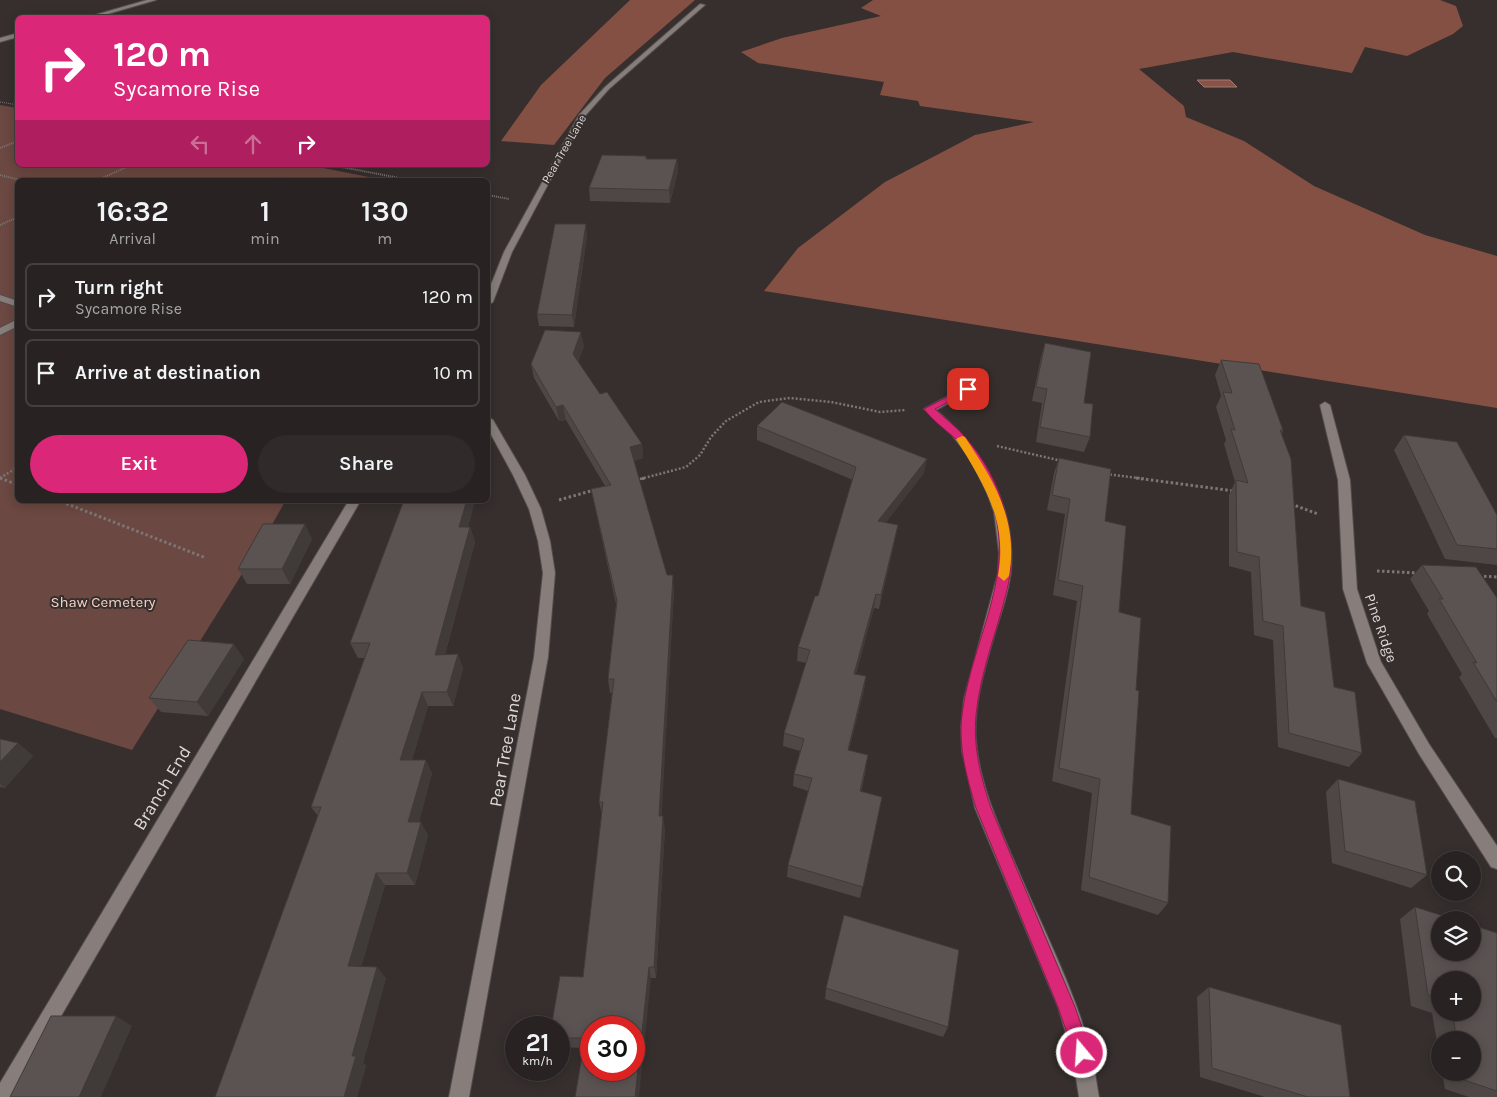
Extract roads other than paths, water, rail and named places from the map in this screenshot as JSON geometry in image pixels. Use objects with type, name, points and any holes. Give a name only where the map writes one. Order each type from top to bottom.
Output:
[{"type":"street","points":[[97,15],[153,0]]},
{"type":"street","name":"Pear Tree Lane","points":[[490,297],[508,252],[581,116],[607,88],[702,5]]},
{"type":"street","points":[[0,40],[15,36]]},
{"type":"street","points":[[0,298],[15,303]]},
{"type":"street","points":[[0,332],[15,324]]},
{"type":"street","points":[[968,389],[928,409],[962,440],[991,486],[999,507],[1004,533],[1006,562],[1001,592],[979,664],[969,715],[968,746],[972,770],[983,808],[1067,1007],[1082,1053],[1090,1097]]},
{"type":"street","name":"Pine Ridge","points":[[1325,405],[1344,480],[1350,589],[1374,663],[1424,749],[1497,861]]},
{"type":"street","name":"Pear Tree Lane","points":[[459,1097],[541,657],[549,573],[544,541],[535,509],[519,475],[490,424]]},
{"type":"street","name":"Branch End","points":[[3,1097],[353,503]]},
{"type":"park label","name":"Shaw Cemetery","points":[[103,602]]}]
